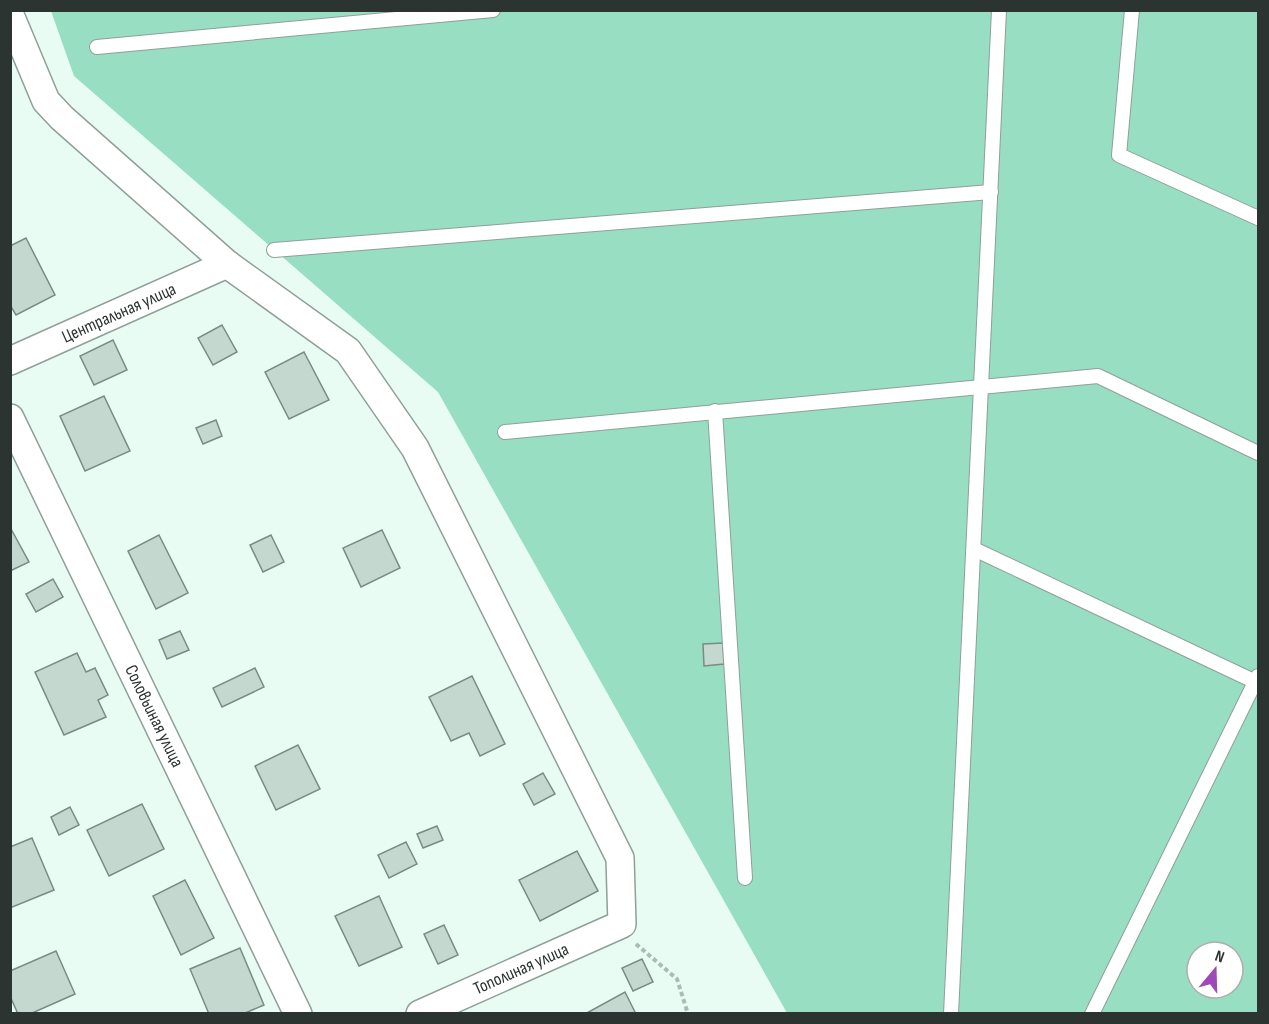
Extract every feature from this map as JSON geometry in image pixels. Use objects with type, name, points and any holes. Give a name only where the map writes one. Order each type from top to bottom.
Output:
[{"type":"street","points":[[10,15],[46,101],[62,118],[227,264],[348,351],[416,448],[620,858],[622,924]]},
{"type":"street","name":"Центральная улица","points":[[10,361],[227,264]]},
{"type":"street","name":"Соловьиная улица","points":[[10,418],[298,1014]]},
{"type":"street","name":"Тополиная улица","points":[[420,1014],[622,924]]},
{"type":"lane","points":[[97,47],[493,10]]},
{"type":"lane","points":[[951,1014],[999,10]]},
{"type":"lane","points":[[1132,10],[1119,155],[1258,218]]},
{"type":"lane","points":[[274,250],[991,192]]},
{"type":"lane","points":[[504,432],[982,385],[1098,376],[1258,453]]},
{"type":"lane","points":[[715,411],[745,878]]},
{"type":"lane","points":[[974,549],[1257,680],[1092,1014]]},
{"type":"path","points":[[622,924],[635,943],[676,979],[688,1014]]},
{"type":"green space","points":[[51,11],[1258,11],[1258,1013],[787,1013],[438,392],[74,76]]},
{"type":"building","points":[[26,238],[55,295],[16,315],[10,305],[10,246]]},
{"type":"building","points":[[222,325],[237,352],[213,365],[198,338]]},
{"type":"building","points":[[113,340],[127,370],[94,385],[80,356]]},
{"type":"building","points":[[304,352],[329,400],[289,419],[265,372]]},
{"type":"building","points":[[104,396],[130,451],[85,471],[60,416]]},
{"type":"building","points":[[216,420],[222,436],[203,444],[196,428]]},
{"type":"building","points":[[10,527],[29,562],[10,571]]},
{"type":"building","points":[[382,530],[400,568],[361,587],[343,548]]},
{"type":"building","points":[[159,535],[188,593],[156,609],[128,551]]},
{"type":"building","points":[[271,535],[284,562],[263,572],[250,545]]},
{"type":"building","points":[[53,579],[63,597],[36,612],[26,594]]},
{"type":"building","points":[[180,631],[189,650],[167,659],[159,640]]},
{"type":"building","points":[[723,643],[724,664],[704,666],[703,644]]},
{"type":"building","points":[[77,653],[86,672],[95,668],[108,695],[98,700],[106,717],[64,735],[35,672]]},
{"type":"building","points":[[255,668],[264,687],[222,707],[213,688]]},
{"type":"building","points":[[472,676],[505,744],[480,756],[469,733],[451,741],[429,697]]},
{"type":"building","points":[[298,745],[320,789],[276,810],[255,766]]},
{"type":"building","points":[[543,773],[555,794],[534,805],[523,784]]},
{"type":"building","points":[[142,804],[164,849],[109,876],[87,830]]},
{"type":"building","points":[[70,807],[79,825],[59,835],[51,817]]},
{"type":"building","points":[[437,826],[443,840],[423,848],[417,834]]},
{"type":"building","points":[[32,838],[54,890],[10,908],[10,847]]},
{"type":"building","points":[[406,842],[417,864],[389,878],[378,855]]},
{"type":"building","points":[[577,851],[598,891],[540,921],[519,880]]},
{"type":"building","points":[[185,880],[214,938],[181,955],[153,896]]},
{"type":"building","points":[[379,896],[402,947],[359,966],[335,916]]},
{"type":"building","points":[[444,925],[458,955],[438,964],[424,934]]},
{"type":"building","points":[[240,948],[264,1005],[243,1014],[209,1014],[190,969]]},
{"type":"building","points":[[56,951],[75,994],[30,1014],[18,1014],[10,996],[10,971]]},
{"type":"building","points":[[642,959],[653,982],[633,991],[622,968]]},
{"type":"building","points":[[625,992],[636,1014],[585,1014]]}]
